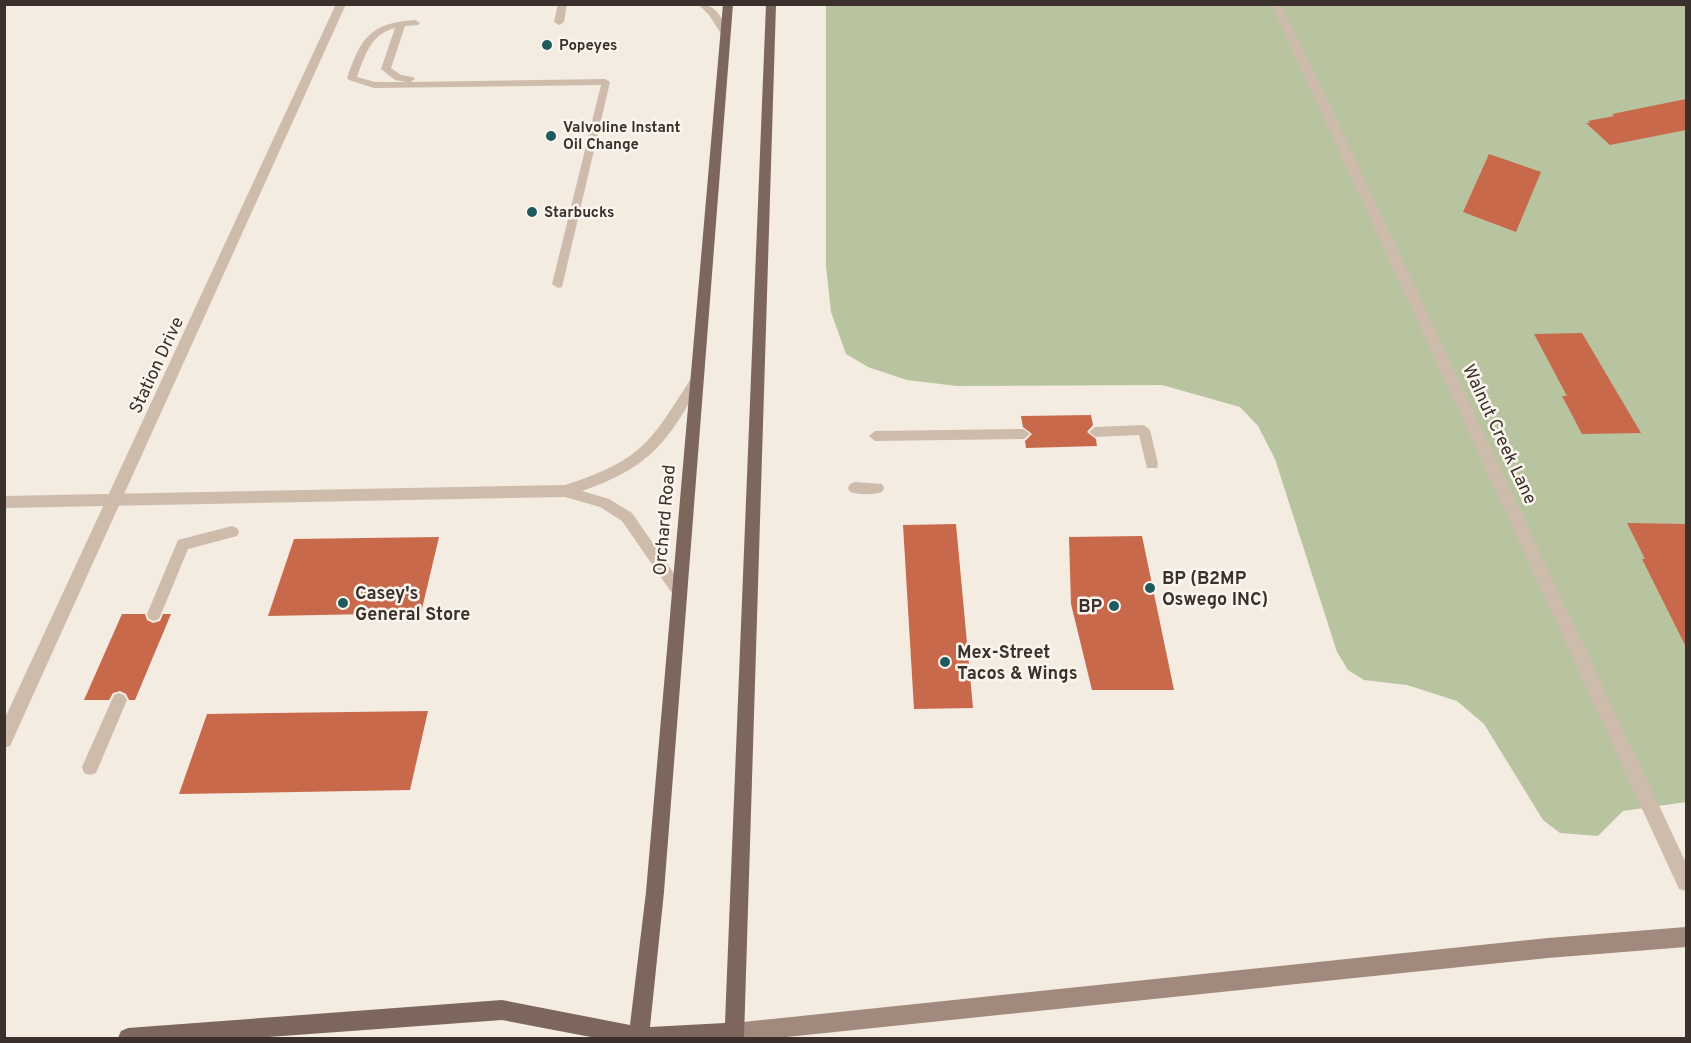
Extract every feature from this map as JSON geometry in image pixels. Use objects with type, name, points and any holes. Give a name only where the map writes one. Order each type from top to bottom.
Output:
[{"type":"main road","name":"Orchard Road","points":[[638,1038],[655,892],[728,4]]},
{"type":"main road","points":[[734,1036],[771,4]]},
{"type":"main road","points":[[128,1038],[502,1010],[638,1038],[734,1036],[1548,948],[1686,937]]},
{"type":"street","name":"Station Drive","points":[[4,740],[341,4]]},
{"type":"street","name":"Walnut Creek Lane","points":[[1276,4],[1316,84],[1686,882]]},
{"type":"lane","points":[[559,22],[563,4]]},
{"type":"lane","points":[[702,4],[713,13],[726,33]]},
{"type":"lane","points":[[415,23],[382,28],[368,38],[352,78],[375,85],[606,81]]},
{"type":"lane","points":[[401,24],[386,69],[398,78],[606,81]]},
{"type":"lane","points":[[558,284],[606,81]]},
{"type":"lane","points":[[4,502],[565,491],[607,477],[635,461],[657,440],[696,380]]},
{"type":"lane","points":[[1095,432],[1144,430],[1152,464]]},
{"type":"lane","points":[[875,436],[1024,434]]},
{"type":"lane","points":[[855,488],[877,488]]},
{"type":"lane","points":[[565,491],[604,503],[627,518],[679,592]]},
{"type":"lane","points":[[154,615],[183,544],[232,532]]},
{"type":"lane","points":[[90,767],[119,700]]},
{"type":"green space","points":[[826,5],[1686,5],[1686,802],[1623,811],[1598,836],[1560,833],[1543,820],[1484,724],[1457,701],[1407,685],[1364,680],[1348,670],[1337,652],[1275,459],[1258,426],[1240,407],[1162,385],[957,386],[907,380],[868,367],[846,354],[831,312],[826,266]]},
{"type":"building","points":[[1686,99],[1686,130],[1610,145],[1586,123],[1614,116],[1612,114]]},
{"type":"building","points":[[1489,154],[1541,172],[1516,232],[1463,212]]},
{"type":"building","points":[[1582,333],[1641,433],[1582,434],[1562,396],[1567,396],[1534,334]]},
{"type":"building","points":[[1091,415],[1093,425],[1087,432],[1096,439],[1097,446],[1026,448],[1025,441],[1032,434],[1023,427],[1021,416]]},
{"type":"building","points":[[1627,523],[1686,524],[1686,647],[1642,559],[1645,559]]},
{"type":"building","points":[[956,524],[973,708],[914,709],[903,525]]},
{"type":"building","points":[[1142,536],[1174,690],[1092,690],[1071,604],[1069,537]]},
{"type":"building","points":[[439,537],[421,613],[268,616],[294,539]]},
{"type":"building","points":[[122,614],[145,614],[147,620],[153,623],[160,621],[163,614],[171,614],[135,700],[129,700],[126,694],[120,691],[113,693],[109,700],[84,700]]},
{"type":"building","points":[[428,711],[410,790],[179,794],[207,714]]},
{"type":"place","name":"Popeyes","points":[[547,45]]},
{"type":"place","name":"Valvoline Instant Oil Change","points":[[551,136]]},
{"type":"place","name":"Starbucks","points":[[532,212]]},
{"type":"place","name":"BP (B2MP Oswego INC)","points":[[1150,588]]},
{"type":"place","name":"Casey's General Store","points":[[343,603]]},
{"type":"place","name":"BP","points":[[1114,606]]},
{"type":"place","name":"Mex-Street Tacos & Wings","points":[[945,662]]}]
